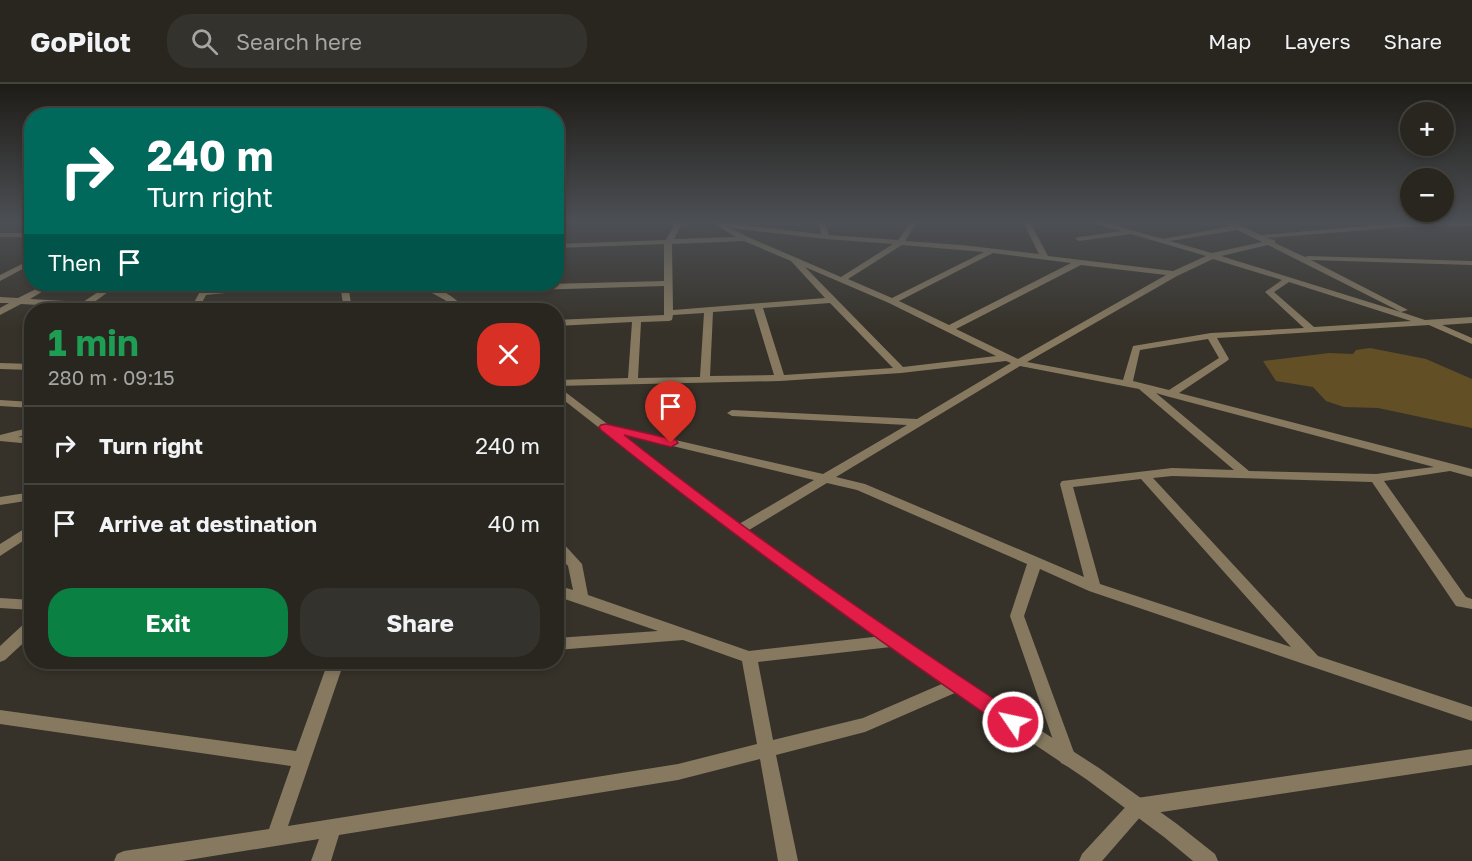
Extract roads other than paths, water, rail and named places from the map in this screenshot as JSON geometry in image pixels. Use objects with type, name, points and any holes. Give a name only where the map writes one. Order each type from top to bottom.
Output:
[{"type":"street","points":[[564,323],[669,318],[668,258]]},
{"type":"street","points":[[791,258],[901,370]]},
{"type":"street","points":[[793,258],[892,301],[1013,361]]},
{"type":"street","points":[[843,279],[876,258]]},
{"type":"street","points":[[892,301],[977,258]]},
{"type":"street","points":[[1047,258],[1174,274]]},
{"type":"street","points":[[739,530],[920,422],[1013,361],[1174,274],[1208,258]]},
{"type":"street","points":[[1224,258],[1286,280],[1431,324]]},
{"type":"street","points":[[1304,258],[1431,324],[1472,341]]},
{"type":"street","points":[[1312,258],[1472,263]]},
{"type":"street","points":[[949,329],[1080,262]]},
{"type":"street","points":[[0,278],[24,265]]},
{"type":"street","points":[[0,270],[24,271]]},
{"type":"street","points":[[1286,280],[1269,292],[1311,328]]},
{"type":"street","points":[[564,286],[668,283]]},
{"type":"street","points":[[0,312],[38,291]]},
{"type":"street","points":[[88,303],[105,291]]},
{"type":"street","points":[[198,303],[203,293],[221,291]]},
{"type":"street","points":[[434,291],[455,303]]},
{"type":"street","points":[[0,300],[52,303]]},
{"type":"street","points":[[669,313],[832,300]]},
{"type":"street","points":[[758,306],[780,378]]},
{"type":"street","points":[[705,380],[709,310]]},
{"type":"street","points":[[633,381],[637,320]]},
{"type":"street","points":[[1127,383],[1136,348],[1211,336],[1311,328],[1431,324],[1472,320]]},
{"type":"street","points":[[1170,394],[1224,359],[1211,336]]},
{"type":"street","points":[[564,383],[780,378],[1013,361],[1140,386],[1472,473]]},
{"type":"street","points":[[0,366],[24,367]]},
{"type":"street","points":[[1140,386],[1247,475]]},
{"type":"street","points":[[564,394],[739,530],[891,641],[1068,759],[1137,807],[1208,861]]},
{"type":"street","points":[[0,403],[24,404]]},
{"type":"street","points":[[732,413],[920,422]]},
{"type":"street","points":[[606,427],[861,488],[1094,587],[1472,714]]},
{"type":"street","points":[[0,439],[24,432]]},
{"type":"street","points":[[0,439],[24,440]]},
{"type":"street","points":[[1094,587],[1066,484],[1172,472],[1376,478],[1453,468]]},
{"type":"street","points":[[1144,475],[1313,661]]},
{"type":"street","points":[[1376,478],[1461,602],[1472,604]]},
{"type":"street","points":[[0,501],[24,497]]},
{"type":"street","points":[[0,551],[24,534]]},
{"type":"street","points":[[564,552],[575,564],[581,598]]},
{"type":"street","points":[[1035,562],[1017,616],[1068,759]]},
{"type":"street","points":[[564,593],[749,657],[891,641]]},
{"type":"street","points":[[0,603],[24,604]]},
{"type":"street","points":[[0,656],[24,633]]},
{"type":"street","points":[[564,644],[685,636]]},
{"type":"street","points":[[749,657],[788,861]]},
{"type":"street","points":[[275,837],[334,669]]},
{"type":"street","points":[[124,861],[678,772],[865,725],[958,684]]},
{"type":"street","points":[[0,717],[302,760]]},
{"type":"street","points":[[1089,861],[1137,807],[1472,757]]},
{"type":"street","points":[[321,861],[332,828]]}]
